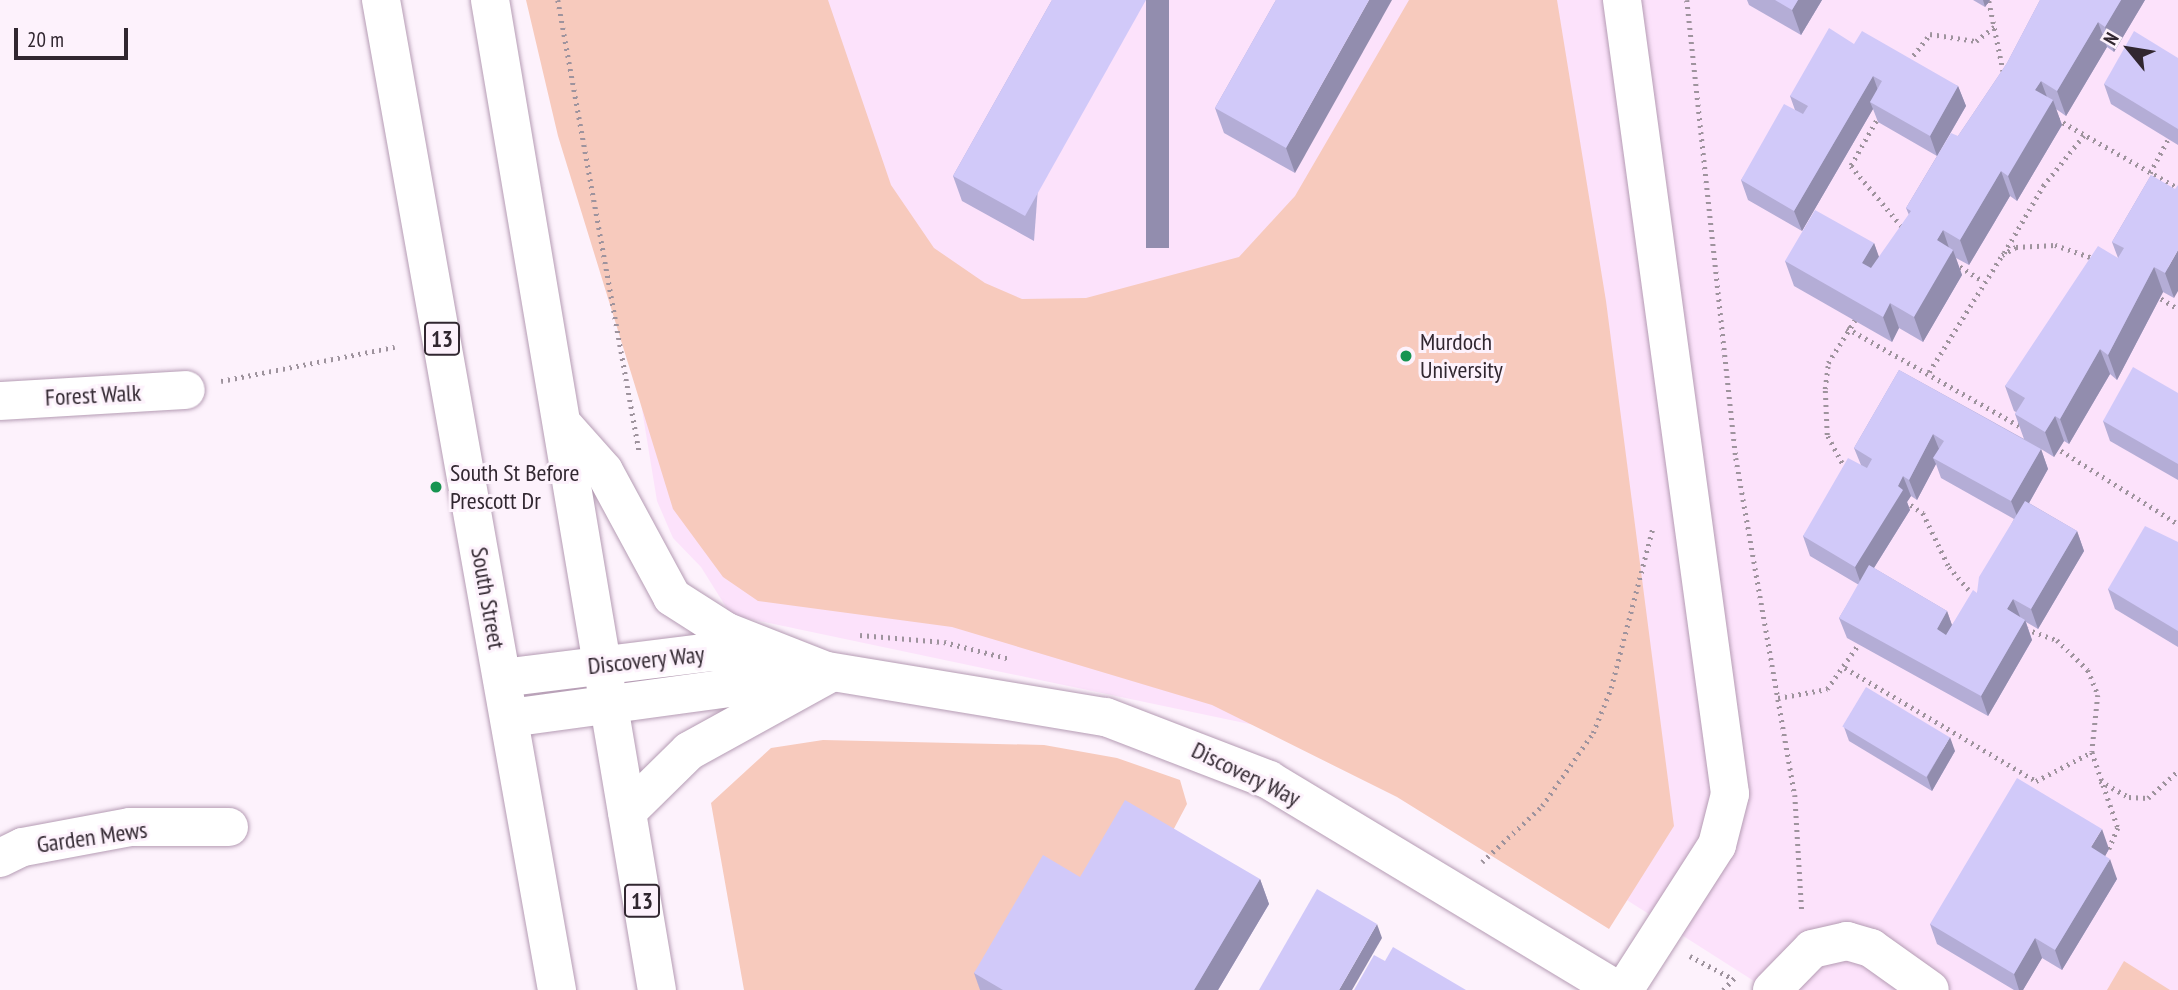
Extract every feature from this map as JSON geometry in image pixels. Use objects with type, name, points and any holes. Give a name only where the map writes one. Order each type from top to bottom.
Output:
[{"type":"main road","name":"South Street","points":[[381,0],[556,990]]},
{"type":"main road","name":"13","points":[[490,0],[566,428],[657,990]]},
{"type":"main road","points":[[1622,0],[1730,794],[1717,845],[1624,990]]},
{"type":"main road","name":"Forest Walk","points":[[0,401],[186,390]]},
{"type":"main road","points":[[566,428],[604,471],[672,597],[727,632],[831,673]]},
{"type":"main road","name":"Discovery Way","points":[[502,678],[604,663],[712,652],[1106,718],[1199,749],[1269,780],[1617,990]]},
{"type":"main road","name":"Discovery Way","points":[[510,718],[611,708],[831,673]]},
{"type":"main road","points":[[627,813],[689,751],[831,673]]},
{"type":"main road","name":"Garden Mews","points":[[0,858],[23,847],[130,827],[229,827]]},
{"type":"main road","points":[[1772,990],[1812,949],[1847,941],[1871,948],[1930,990]]},
{"type":"path","points":[[558,0],[641,462]]},
{"type":"path","points":[[1687,0],[1736,458],[1795,795],[1802,923]]},
{"type":"path","points":[[1989,1],[2009,89]]},
{"type":"path","points":[[1907,65],[1930,34],[1976,41],[1995,26]]},
{"type":"path","points":[[1882,111],[1851,166],[1911,237]]},
{"type":"path","points":[[2046,112],[2178,188]]},
{"type":"path","points":[[1928,372],[2043,186],[2084,135]]},
{"type":"path","points":[[2150,173],[2168,139]]},
{"type":"path","points":[[1851,152],[1857,156]]},
{"type":"path","points":[[1902,242],[1906,232]]},
{"type":"path","points":[[2002,255],[2016,247],[2056,245],[2107,265]]},
{"type":"path","points":[[1949,260],[1983,281]]},
{"type":"path","points":[[2149,291],[2178,309]]},
{"type":"path","points":[[1856,475],[1832,454],[1824,413],[1828,363],[1847,328],[1867,306]]},
{"type":"path","points":[[1847,328],[2029,431]]},
{"type":"path","points":[[186,390],[395,347]]},
{"type":"path","points":[[2050,444],[2178,524]]},
{"type":"path","points":[[1478,865],[1542,806],[1593,733],[1611,688],[1656,517],[1709,464],[1736,458]]},
{"type":"path","points":[[1897,496],[1923,513],[1959,583],[1979,600]]},
{"type":"path","points":[[2017,624],[2057,640],[2088,670],[2098,695],[2092,752],[2099,781],[2118,828],[2109,849]]},
{"type":"path","points":[[1778,698],[1826,689],[1845,668],[1858,645]]},
{"type":"path","points":[[1845,668],[2036,781],[2092,752]]},
{"type":"path","points":[[2099,781],[2129,797],[2148,798],[2178,771]]},
{"type":"path","points":[[1679,950],[1733,979],[1723,990]]},
{"type":"shaded area","points":[[526,0],[828,0],[891,185],[934,248],[985,283],[1022,299],[1086,298],[1239,257],[1295,196],[1409,0],[1557,0],[1606,301],[1674,826],[1609,929],[1397,797],[1212,705],[952,627],[758,601],[723,577],[673,509],[558,136]]},
{"type":"shaded area","name":"Murdoch University","points":[[575,0],[2178,0],[2178,990],[1768,990],[1401,756],[731,615],[701,567],[673,538],[657,501]]},
{"type":"shaded area","points":[[823,740],[1044,745],[1117,758],[1180,780],[1187,804],[1169,838],[1084,889],[982,990],[744,990],[711,803],[771,748]]},
{"type":"shaded area","points":[[2124,961],[2170,990],[2107,990]]},
{"type":"building","points":[[1052,0],[1146,0],[1025,216],[953,176]]},
{"type":"building","points":[[1276,0],[1369,0],[1286,148],[1215,108]]},
{"type":"building","points":[[1775,0],[1798,0],[1792,10]]},
{"type":"building","points":[[2040,0],[2121,0],[2105,27],[2098,22],[2057,91],[2041,81],[2035,90],[2053,100],[2008,176],[2001,171],[1960,240],[1943,230],[1937,240],[1953,250],[1914,317],[1890,303],[1883,317],[1785,261],[1815,210],[1874,243],[1862,263],[1871,268],[1911,211],[1906,208],[1951,133],[1958,136],[2007,63]]},
{"type":"building","points":[[1829,28],[1854,44],[1862,31],[1958,86],[1930,136],[1870,102],[1882,81],[1873,76],[1794,211],[1741,180],[1784,104],[1803,114],[1808,106],[1790,96]]},
{"type":"building","points":[[2134,31],[2178,58],[2178,129],[2104,84]]},
{"type":"building","points":[[2151,175],[2175,189],[2178,185],[2178,250],[2165,273],[2154,267],[2108,355],[2100,349],[2060,419],[2055,416],[2045,432],[2015,414],[2025,398],[2005,386],[2098,246],[2118,258],[2124,248],[2112,242]]},
{"type":"building","points":[[2133,367],[2178,393],[2178,464],[2103,421]]},
{"type":"building","points":[[1899,370],[2041,449],[2011,501],[1933,458],[1944,441],[1933,434],[1909,480],[1903,476],[1898,486],[1903,490],[1855,567],[1803,536],[1848,458],[1867,468],[1872,459],[1854,448]]},
{"type":"building","points":[[2025,501],[2077,531],[2031,609],[2013,599],[2007,609],[2025,620],[1981,696],[1839,618],[1869,565],[1947,611],[1937,629],[1946,635],[1973,590],[1977,593],[1979,577]]},
{"type":"building","points":[[2145,526],[2178,542],[2178,631],[2108,589]]},
{"type":"building","points":[[1866,687],[1950,737],[1926,777],[1842,726]]},
{"type":"building","points":[[2017,778],[2102,829],[2091,847],[2110,859],[2055,950],[2035,938],[2014,974],[1930,924]]},
{"type":"building","points":[[1125,800],[1260,879],[1194,990],[1003,990],[974,973],[1043,855],[1080,877]]},
{"type":"building","points":[[1317,889],[1377,924],[1339,990],[1259,990]]},
{"type":"building","points":[[1393,947],[1466,990],[1354,990],[1374,955],[1385,961]]},
{"type":"place","name":"Murdoch University","points":[[1406,356]]},
{"type":"place","name":"South St Before Prescott Dr","points":[[436,487]]}]
